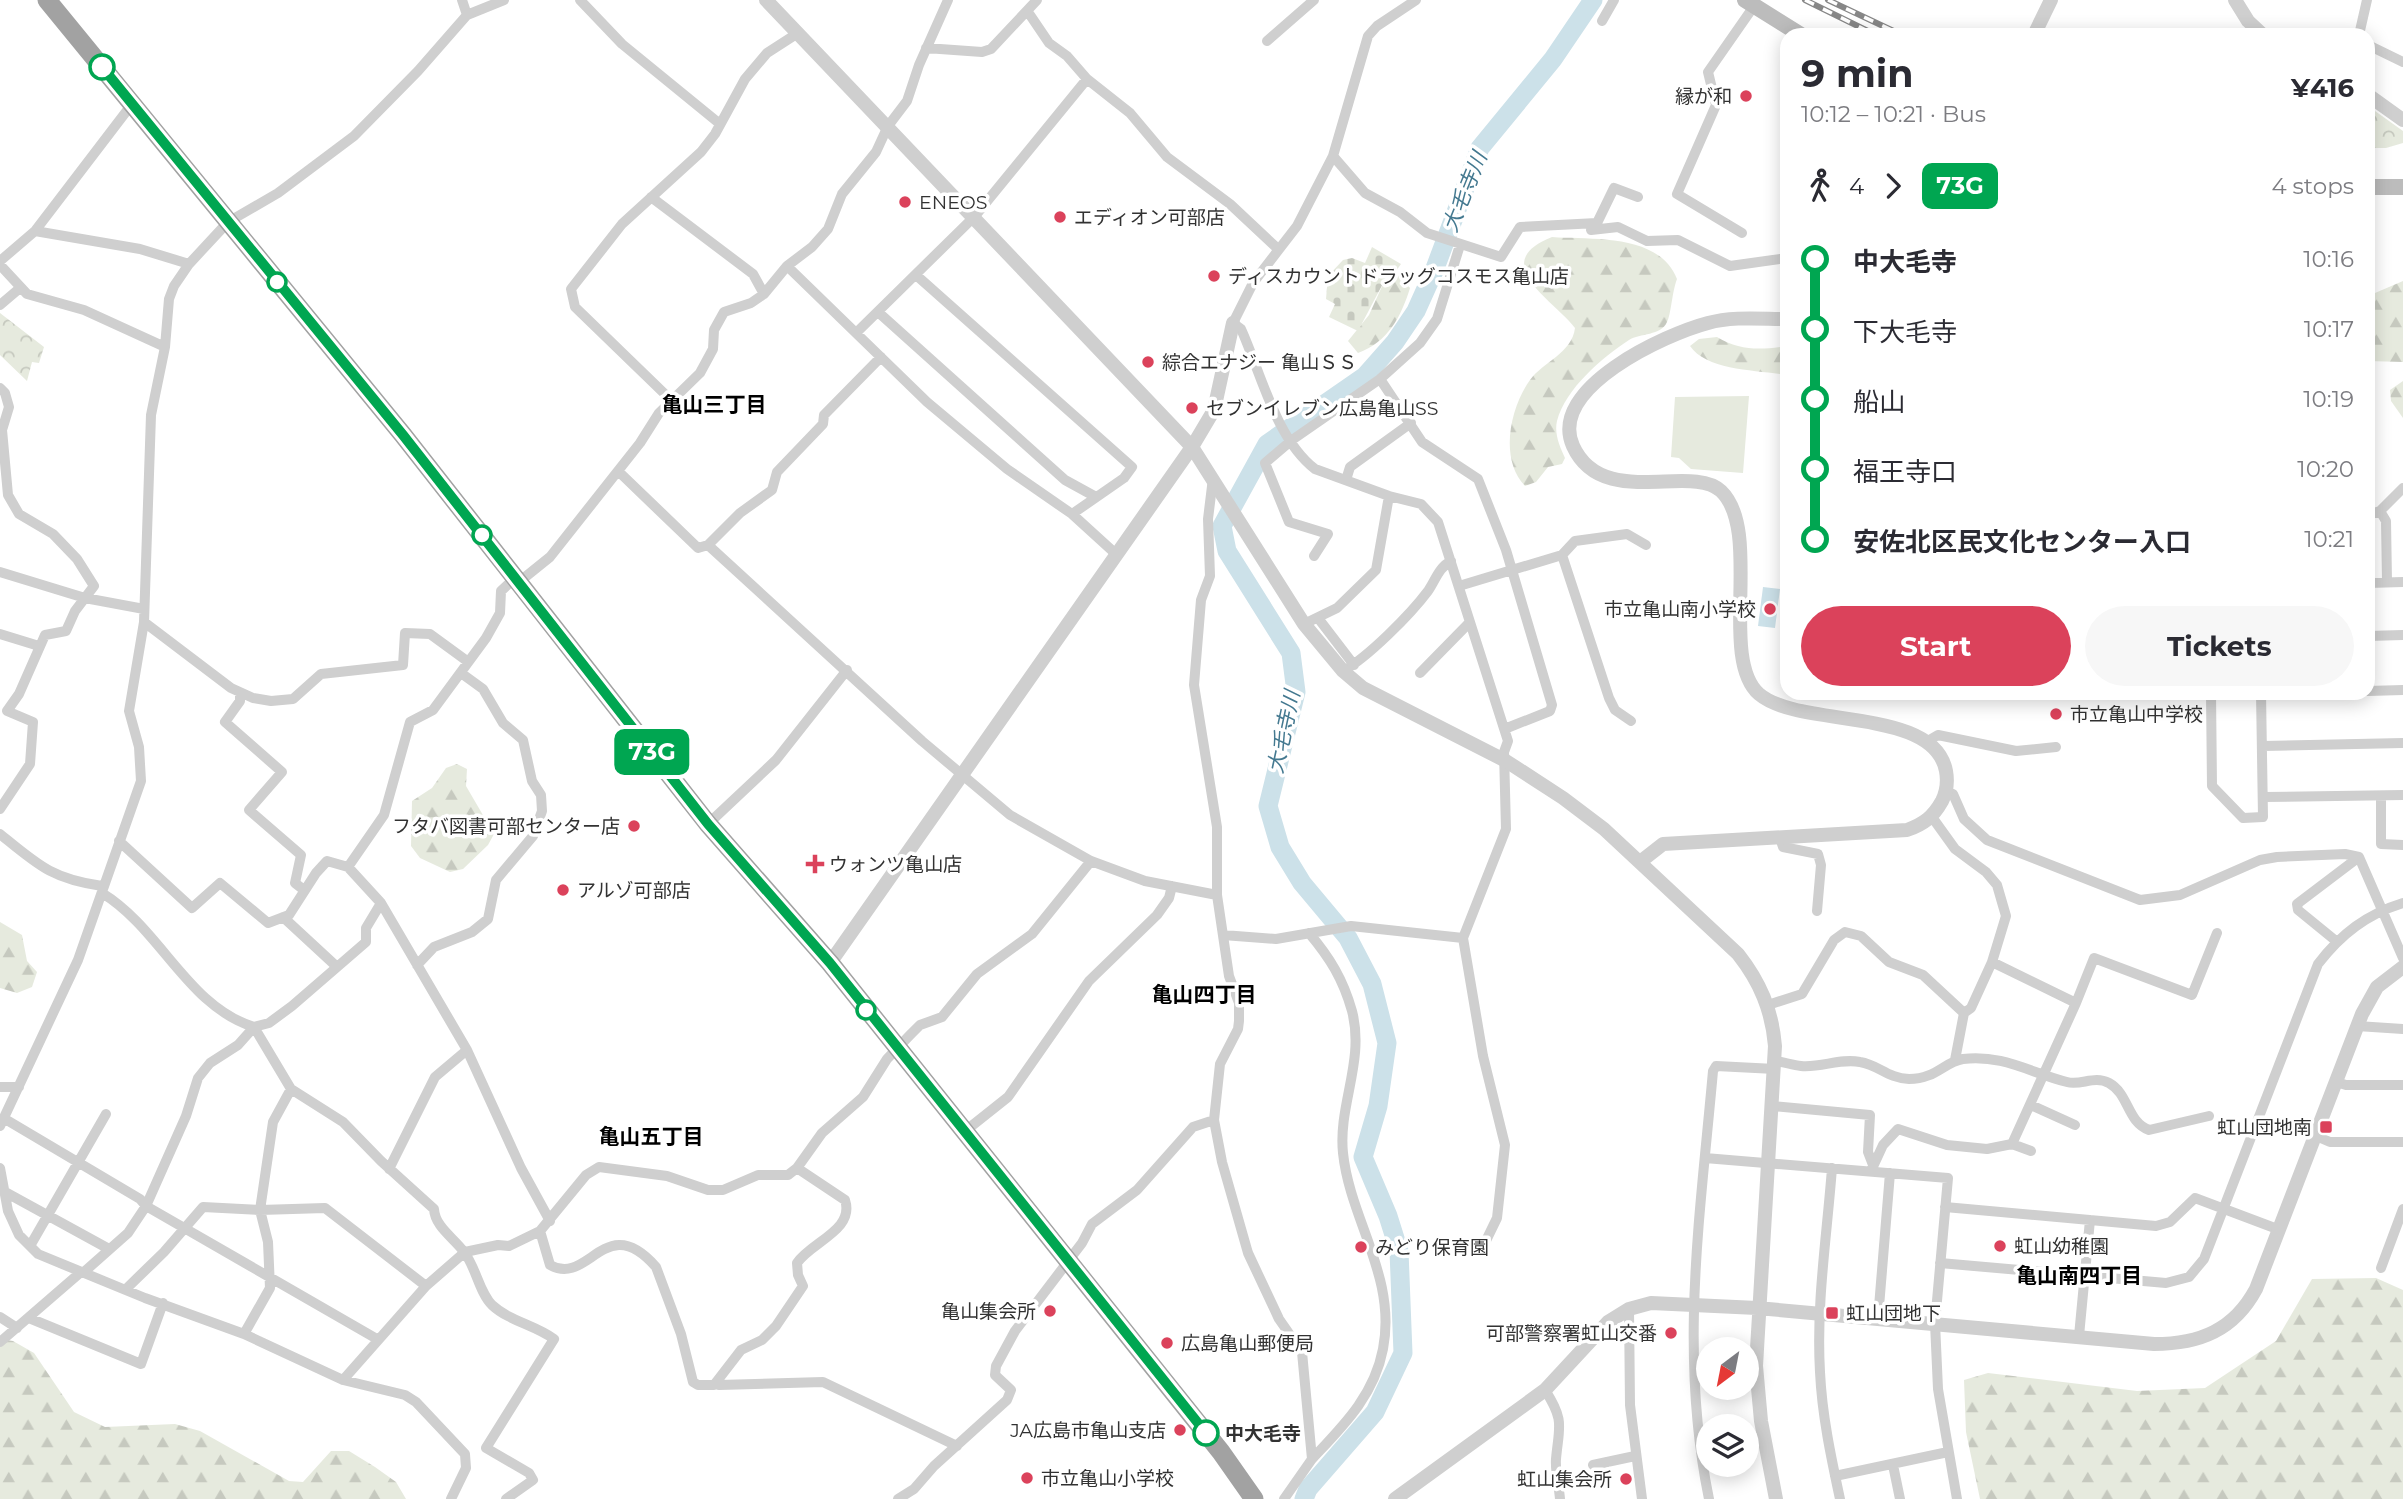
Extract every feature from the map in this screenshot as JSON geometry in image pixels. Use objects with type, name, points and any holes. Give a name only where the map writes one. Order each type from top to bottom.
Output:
[{"type":"highway","points":[[47,0],[517,580],[708,824],[830,963],[1067,1260],[1251,1497]]},
{"type":"main road","points":[[1750,3],[1790,28]]},
{"type":"main road","points":[[2375,187],[2403,187]]},
{"type":"street","points":[[462,0],[467,15]]},
{"type":"street","points":[[377,1339],[146,1206],[140,1199],[3,1122],[78,960],[141,781],[139,747],[129,711],[144,622],[151,415],[165,348],[169,299],[189,264],[228,222],[278,193],[354,135],[418,71],[467,15],[504,0]]},
{"type":"street","points":[[580,0],[622,44],[720,124]]},
{"type":"street","points":[[766,0],[975,216],[1192,447],[1311,621],[1363,688],[1506,761],[1563,798],[1640,862],[1738,954],[1750,969],[1768,1005],[1773,1025],[1775,1065],[1757,1308],[1756,1366],[1760,1421],[1776,1499]]},
{"type":"street","points":[[348,867],[384,816],[410,722],[433,710],[461,673],[500,613],[501,591],[550,557],[618,471],[670,399],[700,373],[713,349],[714,330],[724,312],[751,303],[764,294],[788,266],[812,247],[828,229],[842,194],[876,152],[888,126],[907,101],[926,48],[948,0]]},
{"type":"street","points":[[1028,12],[1037,0]]},
{"type":"street","points":[[1267,41],[1314,0]]},
{"type":"street","points":[[830,963],[1192,447],[1214,410],[1240,303],[1297,226],[1333,156],[1368,36],[1377,26],[1416,0]]},
{"type":"street","points":[[1602,21],[1614,0]]},
{"type":"street","points":[[2037,28],[2051,0]]},
{"type":"street","points":[[2235,0],[2248,22],[2255,28]]},
{"type":"street","points":[[2361,28],[2367,0]]},
{"type":"street","points":[[1742,233],[1677,194],[1716,105],[1708,72],[1750,3]]},
{"type":"street","points":[[926,48],[982,52],[991,50],[1022,12],[1028,12]]},
{"type":"street","points":[[1028,12],[1049,43],[1068,56],[1087,79],[1130,113],[1167,157],[1230,204],[1278,249]]},
{"type":"street","points":[[670,399],[585,318],[572,298],[571,289],[607,241],[701,152],[745,79],[767,53],[798,33]]},
{"type":"street","points":[[2375,48],[2403,62]]},
{"type":"street","points":[[856,333],[975,216],[1087,79]]},
{"type":"street","points":[[2375,100],[2403,120]]},
{"type":"street","points":[[132,104],[36,231],[0,263],[27,294],[84,310],[165,348]]},
{"type":"street","points":[[1333,156],[1365,193],[1400,212],[1427,233],[1502,257],[1520,227],[1597,223],[1614,188],[1638,197]]},
{"type":"street","points":[[651,197],[753,274],[764,294]]},
{"type":"street","points":[[1578,226],[1590,230],[1618,226],[1647,241],[1678,240],[1730,266],[1780,259]]},
{"type":"street","points":[[36,231],[140,249],[189,264]]},
{"type":"street","points":[[1314,556],[1328,534],[1289,522],[1265,463],[1290,437],[1380,379],[1420,343],[1437,319],[1457,244]]},
{"type":"street","points":[[788,266],[927,402],[1006,469],[1072,514],[1117,555]]},
{"type":"street","points":[[916,275],[1132,467],[1124,478],[1072,514]]},
{"type":"street","points":[[0,305],[20,288]]},
{"type":"street","points":[[878,312],[1065,480],[1096,497]]},
{"type":"street","points":[[1640,862],[1663,844],[1907,830],[1932,817],[1946,791],[1945,763],[1940,753],[1926,742],[1887,727],[1779,704],[1757,692],[1750,682],[1744,656],[1735,516],[1722,492],[1704,482],[1648,484],[1605,475],[1582,460],[1570,438],[1572,412],[1578,400],[1636,352],[1710,322],[1780,319]]},
{"type":"street","points":[[1233,323],[1241,329],[1275,413],[1305,461],[1315,469],[1389,496],[1421,504],[1438,522],[1507,728],[1506,829],[1462,938],[1483,1056],[1505,1145],[1497,1218],[1480,1253]]},
{"type":"street","points":[[618,471],[698,548],[708,545],[740,513],[772,490],[777,472],[823,424],[824,415],[881,357]]},
{"type":"street","points":[[1380,379],[1422,442],[1478,479],[1511,570],[1552,705],[1550,711],[1507,728]]},
{"type":"street","points":[[0,388],[5,393],[9,407],[2,430],[8,495],[19,514],[53,534],[86,571],[94,586],[65,631],[45,635],[19,694],[3,710],[33,722],[30,764],[0,809]]},
{"type":"street","points":[[1346,480],[1350,467],[1411,423]]},
{"type":"street","points":[[1215,482],[1208,519],[1210,576],[1201,600],[1194,685],[1217,827],[1217,895],[1229,976],[1238,1003],[1239,1021],[1238,1029],[1220,1064],[1214,1120],[1222,1162],[1248,1253],[1279,1319],[1302,1352],[1312,1459]]},
{"type":"street","points":[[2375,513],[2381,511],[2403,488]]},
{"type":"street","points":[[1311,621],[1338,608],[1376,570],[1389,496]]},
{"type":"street","points":[[2381,511],[2386,521],[2387,582]]},
{"type":"street","points":[[1459,586],[1511,570],[1517,571],[1562,555],[1575,541],[1627,534],[1646,545]]},
{"type":"street","points":[[708,545],[1010,815],[1091,861],[1145,881],[1217,895]]},
{"type":"street","points":[[1562,555],[1609,698],[1615,710],[1631,721]]},
{"type":"street","points":[[1349,668],[1427,593],[1444,565],[1451,561]]},
{"type":"street","points":[[0,572],[85,598],[144,609]]},
{"type":"street","points":[[2375,583],[2403,582]]},
{"type":"street","points":[[144,622],[240,694],[271,701],[293,699],[321,674],[403,665],[405,633],[430,635],[467,661]]},
{"type":"street","points":[[1420,673],[1470,622]]},
{"type":"street","points":[[0,634],[38,646]]},
{"type":"street","points":[[2375,635],[2403,635]]},
{"type":"street","points":[[708,824],[776,760],[848,670]]},
{"type":"street","points":[[417,965],[434,947],[472,933],[488,919],[496,880],[533,836],[542,811],[541,795],[532,781],[523,740],[503,723],[483,689],[461,673]]},
{"type":"street","points":[[2375,691],[2403,690]]},
{"type":"street","points":[[240,694],[240,701],[225,722],[282,772],[249,810],[301,855],[295,883],[304,890]]},
{"type":"street","points":[[2211,700],[2212,786],[2243,818],[2263,817],[2261,700]]},
{"type":"street","points":[[1926,742],[1938,735],[2016,751],[2056,747]]},
{"type":"street","points":[[2263,746],[2403,743]]},
{"type":"street","points":[[1946,791],[1952,794],[1964,819],[1987,840],[2121,895],[2140,900],[2180,895],[2260,860],[2277,857],[2359,857]]},
{"type":"street","points":[[2264,797],[2403,795]]},
{"type":"street","points":[[2381,796],[2381,845],[2403,845]]},
{"type":"street","points":[[1709,1499],[1696,1424],[1691,1341],[1713,1071],[1716,1066],[1801,1066],[1844,1060],[1871,1065],[1890,1077],[1912,1079],[1942,1071],[1955,1060],[1964,1013],[1972,1008],[1992,962],[2006,916],[1997,885],[1986,872],[1955,849],[1932,817]]},
{"type":"street","points":[[0,834],[49,873],[102,889],[141,923],[184,978],[232,1020],[254,1027],[269,1023],[292,1006],[366,942],[366,928],[381,903]]},
{"type":"street","points":[[1780,838],[1783,847],[1818,854],[1821,865],[1817,911]]},
{"type":"street","points":[[119,841],[192,908],[220,883],[268,923],[289,915],[304,890],[327,861],[348,867],[381,903],[467,1049],[521,1168],[550,1221]]},
{"type":"street","points":[[2359,857],[2403,958]]},
{"type":"street","points":[[2336,942],[2298,910],[2297,904],[2359,857]]},
{"type":"street","points":[[344,1380],[426,1286],[464,1252],[498,1245],[509,1246],[541,1231],[586,1175],[599,1167],[667,1176],[708,1190],[723,1190],[758,1175],[788,1175],[797,1168],[822,1133],[843,1118],[870,1088],[875,1075],[897,1048],[920,1026],[942,1017],[976,974],[1032,934],[1091,861]]},
{"type":"street","points":[[964,1132],[1009,1097],[1089,981],[1157,915],[1169,898],[1172,886]]},
{"type":"street","points":[[1940,1263],[2179,1282],[2199,1269],[2318,964],[2336,942],[2367,917],[2403,903]]},
{"type":"street","points":[[283,917],[336,966]]},
{"type":"street","points":[[1223,935],[1276,939],[1351,926],[1462,938]]},
{"type":"street","points":[[1768,1005],[1802,994],[1834,940],[1845,932],[1861,936],[1889,962],[1923,975],[1964,1013]]},
{"type":"street","points":[[1284,1499],[1312,1459],[1360,1408],[1372,1385],[1383,1350],[1386,1317],[1375,1254],[1348,1182],[1343,1153],[1343,1117],[1355,1069],[1352,1012],[1333,961],[1312,933]]},
{"type":"street","points":[[2012,1144],[2046,1074],[2094,958],[2192,995],[2217,933]]},
{"type":"street","points":[[1992,962],[2076,1003]]},
{"type":"street","points":[[1395,1499],[1545,1390],[1592,1336],[1629,1309],[1651,1303],[1693,1303],[2178,1344],[2216,1332],[2248,1304],[2280,1230],[2357,1026],[2377,987],[2403,967]]},
{"type":"street","points":[[2357,1026],[2403,1029]]},
{"type":"street","points":[[254,1027],[291,1089],[343,1122],[390,1170],[434,1209],[435,1220],[464,1252],[476,1270],[489,1302],[503,1313],[554,1339],[486,1448],[529,1473],[533,1480],[506,1499]]},
{"type":"street","points":[[0,1342],[29,1318],[43,1302],[128,1233],[146,1206],[186,1116],[198,1079],[211,1063],[238,1045],[254,1027]]},
{"type":"street","points":[[390,1170],[435,1077],[467,1049]]},
{"type":"street","points":[[1955,1060],[2007,1061],[2066,1082],[2092,1079],[2110,1083],[2127,1103],[2134,1121],[2149,1130],[2209,1116]]},
{"type":"street","points":[[2336,1082],[2346,1085],[2403,1085]]},
{"type":"street","points":[[0,1087],[19,1087]]},
{"type":"street","points":[[244,1334],[270,1288],[268,1242],[260,1210],[273,1122],[291,1089]]},
{"type":"street","points":[[2031,1105],[2075,1125]]},
{"type":"street","points":[[1772,1106],[1870,1115],[1868,1152],[1872,1168]]},
{"type":"street","points":[[30,1247],[106,1114]]},
{"type":"street","points":[[898,1499],[914,1489],[1007,1400],[1011,1390],[995,1375],[996,1366],[1014,1331],[1092,1224],[1137,1190],[1193,1127],[1214,1120]]},
{"type":"street","points":[[1872,1168],[1883,1145],[1898,1129],[1947,1145],[1987,1149],[2012,1144],[2031,1151]]},
{"type":"street","points":[[2316,1136],[2330,1142],[2403,1142]]},
{"type":"street","points":[[1705,1158],[1832,1168],[1872,1168],[1890,1173],[1948,1178],[1935,1323],[1938,1389],[1957,1499]]},
{"type":"street","points":[[0,1168],[8,1211],[19,1235],[30,1247],[59,1264],[244,1334],[344,1380],[405,1395],[416,1402],[465,1454],[466,1468],[450,1499]]},
{"type":"street","points":[[541,1231],[550,1265],[561,1271],[573,1270],[607,1246],[632,1248],[649,1259],[656,1267],[681,1334],[693,1382],[698,1385],[714,1385],[741,1350],[762,1340],[776,1326],[803,1286],[797,1263],[844,1220],[848,1207],[845,1200],[797,1168]]},
{"type":"street","points":[[1832,1168],[1820,1314],[1822,1397],[1840,1499]]},
{"type":"street","points":[[1878,1319],[1890,1173]]},
{"type":"street","points":[[5,1192],[109,1250]]},
{"type":"street","points":[[1945,1207],[2156,1226],[2170,1222],[2195,1198],[2280,1230]]},
{"type":"street","points":[[126,1289],[141,1277],[203,1207],[260,1210],[325,1208],[426,1286]]},
{"type":"street","points":[[2381,1268],[2399,1230],[2403,1209]]},
{"type":"street","points":[[2079,1336],[2090,1220]]},
{"type":"street","points":[[29,1318],[141,1364],[163,1303]]},
{"type":"street","points":[[1629,1309],[1630,1405],[1642,1499]]},
{"type":"street","points":[[0,1317],[17,1328]]},
{"type":"street","points":[[719,1385],[823,1382],[957,1446]]},
{"type":"street","points":[[1545,1390],[1558,1409],[1560,1438],[1556,1461],[1560,1499]]},
{"type":"street","points":[[1835,1476],[1948,1452]]},
{"type":"street","points":[[1593,1465],[1635,1456]]},
{"type":"street","points":[[1893,1465],[1900,1499]]},
{"type":"green space","points":[[2375,111],[2403,131],[2403,143],[2375,148]]},
{"type":"green space","points":[[1552,237],[1604,239],[1640,246],[1656,253],[1668,264],[1677,279],[1664,327],[1629,340],[1619,347],[1586,375],[1568,397],[1556,426],[1565,458],[1562,464],[1548,467],[1536,482],[1525,486],[1517,475],[1510,448],[1510,433],[1517,405],[1530,380],[1569,344],[1575,328],[1531,282],[1525,270],[1525,258],[1533,247]]},
{"type":"green space","points":[[1372,247],[1401,264],[1396,271],[1388,274],[1358,331],[1329,317],[1335,304],[1326,299],[1328,276],[1343,260],[1352,258],[1365,263]]},
{"type":"green space","points":[[1396,271],[1410,288],[1398,318],[1378,342],[1358,353],[1348,341],[1369,315],[1388,273]]},
{"type":"green space","points":[[2403,281],[2403,362],[2375,361],[2375,293]]},
{"type":"green space","points":[[0,313],[44,347],[39,363],[32,362],[27,381],[0,355]]},
{"type":"green space","points":[[1717,337],[1734,345],[1751,348],[1780,347],[1780,374],[1721,365],[1708,360],[1690,346],[1699,339]]},
{"type":"green space","points":[[2403,381],[2403,418],[2391,401],[2390,390]]},
{"type":"green space","points":[[1749,396],[1743,473],[1691,469],[1679,458],[1671,457],[1675,397]]},
{"type":"green space","points":[[457,764],[467,769],[466,786],[494,834],[488,845],[463,869],[450,872],[420,858],[411,846],[412,801],[432,788],[446,768]]},
{"type":"green space","points":[[0,922],[22,935],[27,961],[37,972],[32,987],[17,993],[0,988]]},
{"type":"green space","points":[[2376,1278],[2403,1290],[2403,1499],[1980,1499],[1966,1432],[1964,1380],[1988,1373],[2137,1391],[2205,1388],[2276,1341],[2312,1279]]},
{"type":"green space","points":[[0,1339],[13,1341],[34,1353],[74,1412],[105,1427],[175,1424],[200,1431],[289,1481],[303,1482],[331,1451],[349,1451],[396,1482],[406,1499],[0,1499]]},
{"type":"water","points":[[1763,587],[1780,589],[1775,628],[1758,626]]},
{"type":"waterway","name":"大毛寺川","points":[[1304,1499],[1308,1489],[1375,1412],[1403,1353],[1399,1251],[1388,1216],[1363,1157],[1378,1106],[1387,1043],[1372,984],[1348,938],[1302,883],[1280,847],[1268,806],[1296,692],[1291,653],[1227,551],[1222,526],[1267,444],[1365,376],[1395,342],[1416,311],[1434,271],[1480,148],[1553,59],[1593,0]]},
{"type":"railway","points":[[1805,0],[1862,28]]},
{"type":"railway","points":[[1828,0],[1887,28]]},
{"type":"bus line","name":"73G","points":[[102,67],[403,435],[708,824],[830,963],[1206,1433]]},
{"type":"place","name":"縁が和","points":[[1746,96]]},
{"type":"place","name":"ENEOS","points":[[905,202]]},
{"type":"place","name":"エディオン可部店","points":[[1060,217]]},
{"type":"place","name":"ディスカウントドラッグコスモス亀山店","points":[[1214,276]]},
{"type":"place","name":"綜合エナジー 亀山ＳＳ","points":[[1148,362]]},
{"type":"place","name":"セブンイレブン広島亀山SS","points":[[1192,408]]},
{"type":"place","name":"市立亀山南小学校","points":[[1770,609]]},
{"type":"place","name":"市立亀山中学校","points":[[2056,714]]},
{"type":"place","name":"フタバ図書可部センター店","points":[[634,826]]},
{"type":"place","name":"ウォンツ亀山店","points":[[815,864]]},
{"type":"place","name":"アルゾ可部店","points":[[563,890]]},
{"type":"place","name":"虹山団地南","points":[[2326,1127]]},
{"type":"place","name":"虹山幼稚園","points":[[2000,1246]]},
{"type":"place","name":"みどり保育園","points":[[1361,1247]]},
{"type":"place","name":"亀山集会所","points":[[1050,1311]]},
{"type":"place","name":"虹山団地下","points":[[1832,1313]]},
{"type":"place","name":"可部警察署虹山交番","points":[[1671,1333]]},
{"type":"place","name":"広島亀山郵便局","points":[[1167,1343]]},
{"type":"place","name":"JA広島市亀山支店","points":[[1180,1430]]},
{"type":"place","name":"中大毛寺","points":[[1206,1433]]},
{"type":"place","name":"市立亀山小学校","points":[[1027,1478]]},
{"type":"place","name":"虹山集会所","points":[[1626,1479]]},
{"type":"district","name":"亀山三丁目","points":[[714,405]]},
{"type":"district","name":"亀山四丁目","points":[[1204,995]]},
{"type":"district","name":"亀山五丁目","points":[[651,1137]]},
{"type":"district","name":"亀山南四丁目","points":[[2079,1276]]}]
